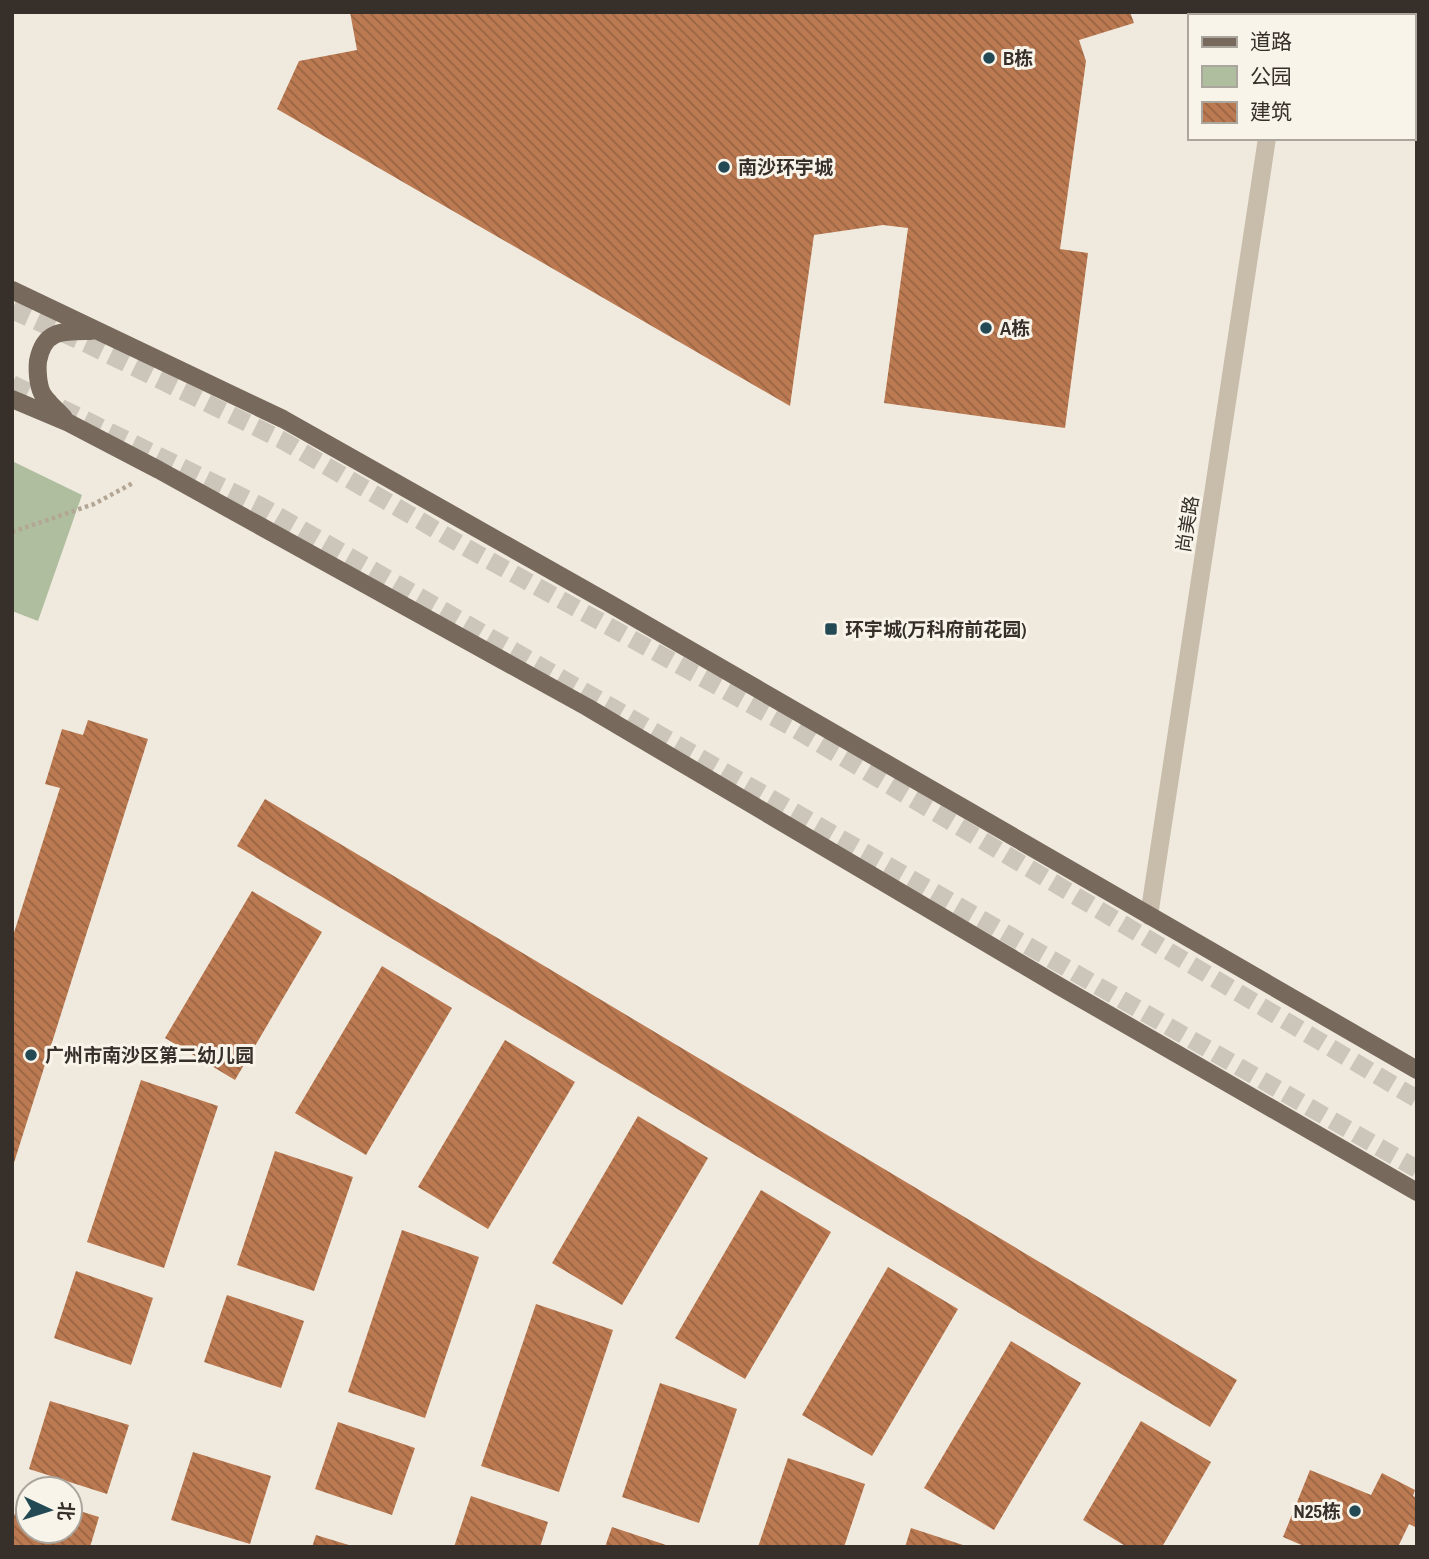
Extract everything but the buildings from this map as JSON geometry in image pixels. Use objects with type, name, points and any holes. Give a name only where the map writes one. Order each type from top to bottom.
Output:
[{"type":"main road","points":[[12,290],[295,425],[1417,1070]]},
{"type":"main road","points":[[69,423],[42,393],[37,369],[41,347],[50,336],[67,331],[99,331]]},
{"type":"main road","points":[[12,399],[69,423],[159,470],[587,708],[1059,986],[1417,1192]]},
{"type":"street","name":"尚美路","points":[[1149,916],[1266,140]]},
{"type":"path","points":[[12,532],[94,504],[159,470]]},
{"type":"green space","points":[[12,461],[82,495],[38,621],[12,611]]},
{"type":"tunnel","points":[[12,310],[280,439],[467,548],[795,729],[1417,1099]]},
{"type":"tunnel","points":[[12,384],[261,506],[1417,1169]]},
{"type":"place","name":"B栋","points":[[989,58]]},
{"type":"place","name":"南沙环宇城","points":[[724,167]]},
{"type":"place","name":"A栋","points":[[986,328]]},
{"type":"place","name":"环宇城(万科府前花园)","points":[[831,629]]},
{"type":"place","name":"广州市南沙区第二幼儿园","points":[[31,1055]]},
{"type":"place","name":"N25栋","points":[[1355,1511]]}]
